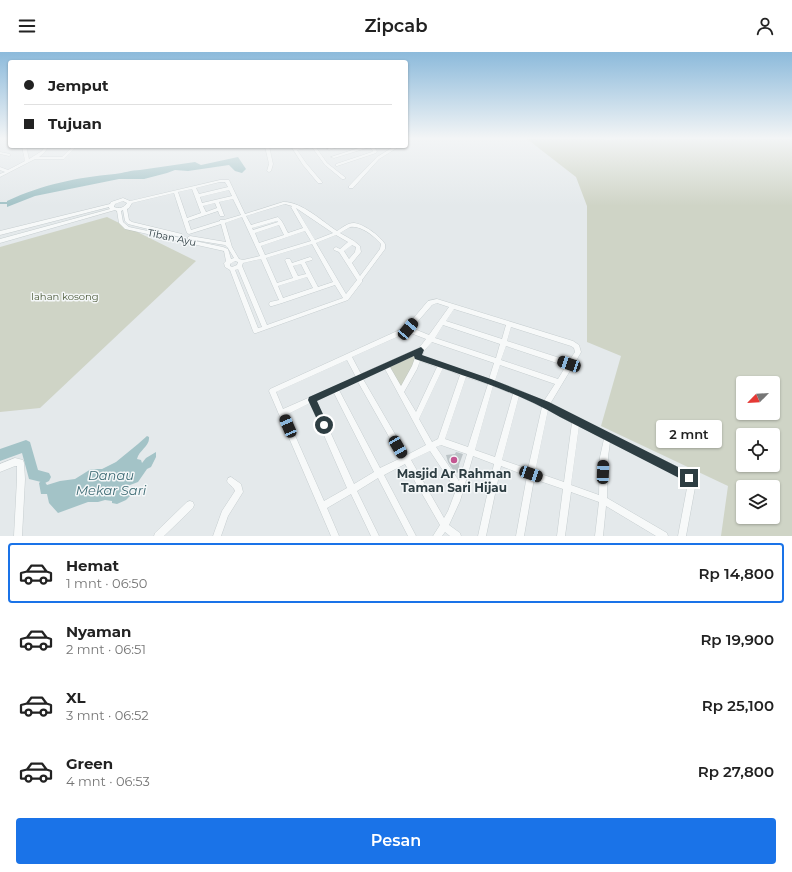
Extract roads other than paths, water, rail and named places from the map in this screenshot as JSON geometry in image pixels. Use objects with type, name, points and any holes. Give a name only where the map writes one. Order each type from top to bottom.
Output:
[{"type":"street","points":[[0,176],[26,162]]},
{"type":"street","points":[[270,162],[270,171]]},
{"type":"street","points":[[302,162],[320,182]]},
{"type":"street","points":[[325,162],[330,168],[344,178]]},
{"type":"street","points":[[337,165],[348,162]]},
{"type":"street","points":[[351,187],[375,162]]},
{"type":"street","points":[[0,168],[8,172]]},
{"type":"street","points":[[0,233],[112,207],[122,210],[129,205],[130,202],[224,180],[227,181],[235,196],[258,244],[282,301]]},
{"type":"street","points":[[194,186],[204,214]]},
{"type":"street","points":[[198,196],[231,188]]},
{"type":"street","points":[[175,191],[188,234],[286,202],[311,215],[359,248],[349,263]]},
{"type":"street","points":[[201,205],[235,196]]},
{"type":"street","points":[[0,241],[112,207],[120,200],[126,199],[130,202]]},
{"type":"street","points":[[216,201],[222,215]]},
{"type":"street","points":[[292,206],[335,283],[346,299]]},
{"type":"street","points":[[185,220],[220,209]]},
{"type":"street","name":"Tiban Ayu","points":[[122,210],[130,224],[188,234],[226,244],[230,247]]},
{"type":"street","name":"Tiban Ayu","points":[[122,210],[121,223],[127,228],[221,248],[226,250],[229,261]]},
{"type":"street","points":[[222,222],[230,247],[239,262],[265,327]]},
{"type":"street","points":[[251,230],[280,223],[287,235]]},
{"type":"street","points":[[356,225],[379,238],[383,243],[382,248],[360,282],[346,299],[256,331],[232,269],[227,265],[229,261],[239,262],[263,257],[313,242],[337,234],[348,226],[356,225]]},
{"type":"street","points":[[258,244],[306,229]]},
{"type":"street","points":[[352,242],[338,250],[349,263],[360,282]]},
{"type":"street","points":[[296,278],[289,262],[310,259]]},
{"type":"street","points":[[302,261],[316,289]]},
{"type":"street","points":[[232,269],[239,262]]},
{"type":"street","points":[[276,285],[308,275]]},
{"type":"street","points":[[272,304],[335,283]]},
{"type":"street","points":[[336,536],[272,391],[408,329],[432,302],[437,301],[575,345],[577,347],[578,352],[569,364],[546,404],[520,536]]},
{"type":"street","points":[[401,392],[415,367],[421,350],[432,338],[452,307]]},
{"type":"street","points":[[442,322],[569,364]]},
{"type":"street","points":[[437,536],[445,527],[460,490],[470,451],[509,325]]},
{"type":"street","points":[[408,329],[439,342],[559,382]]},
{"type":"street","points":[[282,413],[360,379],[421,350]]},
{"type":"street","points":[[349,357],[360,379],[445,527],[457,536]]},
{"type":"street","points":[[418,357],[491,382],[546,404],[576,421],[682,473],[692,482],[682,536]]},
{"type":"street","points":[[416,419],[441,365]]},
{"type":"street","points":[[386,366],[431,446],[460,490]]},
{"type":"street","points":[[322,507],[379,473],[441,441],[464,373]]},
{"type":"street","points":[[335,389],[412,536]]},
{"type":"street","points":[[482,536],[498,462],[516,392]]},
{"type":"street","points":[[312,400],[375,536]]},
{"type":"street","points":[[561,536],[566,486],[576,421]]},
{"type":"street","points":[[600,535],[603,500],[604,457],[608,436]]},
{"type":"street","points":[[441,441],[603,500],[664,536]]},
{"type":"street","points":[[0,468],[15,462],[20,463],[21,479],[18,536]]},
{"type":"street","points":[[217,536],[225,514],[238,496],[238,487],[231,481]]},
{"type":"street","points":[[158,536],[190,505]]},
{"type":"water","points":[[195,162],[201,165],[217,162],[241,162],[246,169],[242,173],[235,171],[229,165],[188,171],[175,170],[144,179],[119,179],[35,196],[7,207],[7,201],[34,190],[60,183],[134,170]]},
{"type":"water","name":"Danau Mekar Sari","points":[[147,436],[149,437],[148,443],[137,459],[141,460],[142,463],[146,458],[156,452],[156,457],[151,467],[147,469],[138,482],[130,485],[128,488],[128,493],[130,496],[126,500],[117,504],[112,503],[112,501],[105,500],[88,502],[58,513],[49,503],[47,494],[41,494],[39,483],[45,477],[44,481],[47,485],[75,479],[91,469],[102,469],[116,462]]},
{"type":"waterway","points":[[0,203],[7,203]]},
{"type":"waterway","points":[[0,455],[26,446],[33,475],[45,477]]},
{"type":"place","name":"Masjid Ar Rahman Taman Sari Hijau","points":[[454,460]]},
{"type":"park label","name":"lahan kosong","points":[[65,296]]}]
